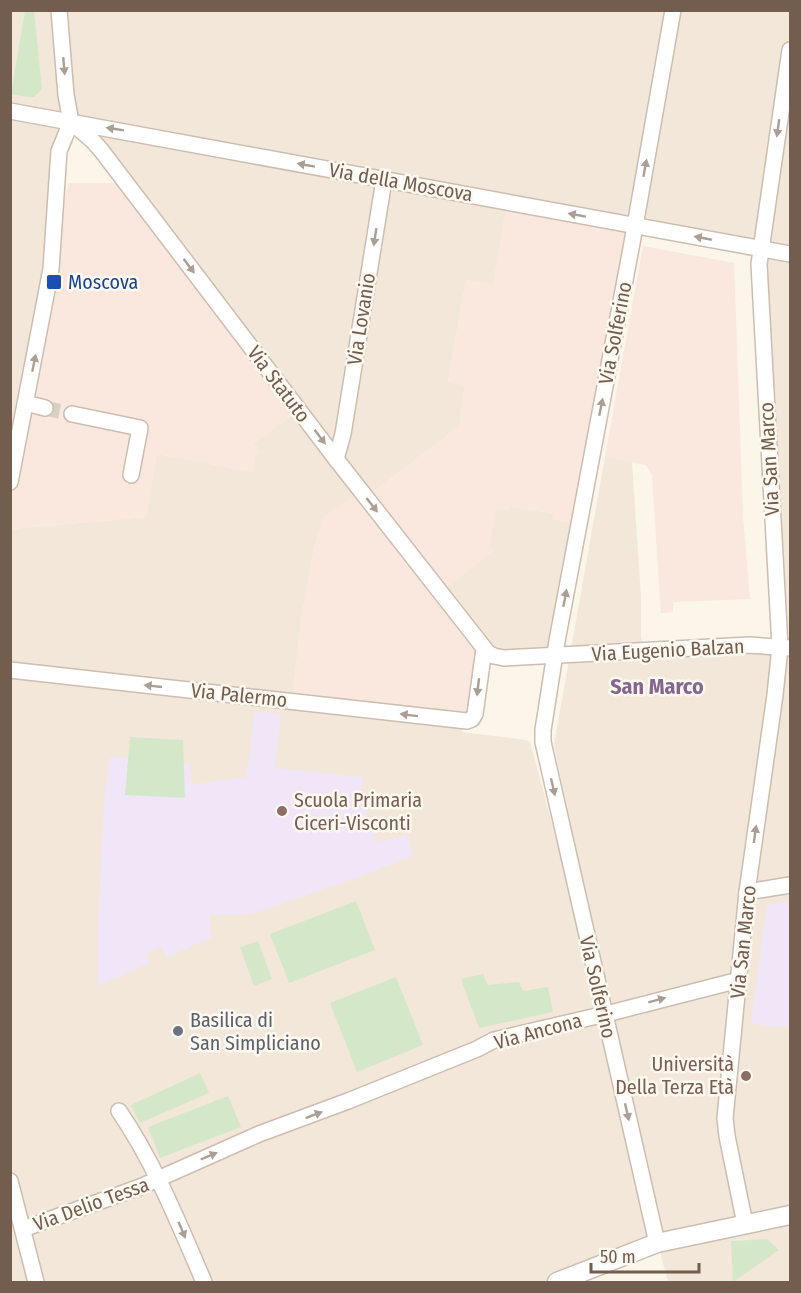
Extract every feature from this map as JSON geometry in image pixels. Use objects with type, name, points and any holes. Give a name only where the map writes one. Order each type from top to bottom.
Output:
[{"type":"street","points":[[10,482],[51,269],[59,151],[71,122],[66,94],[59,10]]},
{"type":"street","name":"Via Solferino","points":[[657,1243],[543,742],[543,730],[673,10]]},
{"type":"street","name":"Via San Marco","points":[[737,1226],[726,1118],[747,892],[775,695],[785,647],[759,264],[790,50]]},
{"type":"street","name":"Via della Moscova","points":[[10,111],[790,255]]},
{"type":"street","name":"Via Statuto","points":[[71,122],[101,150],[484,649]]},
{"type":"street","name":"Via Lovanio","points":[[336,459],[343,434],[384,180]]},
{"type":"street","points":[[26,404],[45,408]]},
{"type":"street","points":[[72,414],[140,428],[131,475]]},
{"type":"street","name":"Via Eugenio Balzan","points":[[484,649],[494,657],[504,658],[748,645],[785,647]]},
{"type":"street","name":"Via Palermo","points":[[10,670],[467,721],[475,714],[484,649]]},
{"type":"street","points":[[747,892],[790,885]]},
{"type":"street","name":"Via Ancona","points":[[259,1134],[348,1101],[494,1040],[739,980]]},
{"type":"street","points":[[119,1111],[133,1131],[159,1179],[204,1282]]},
{"type":"street","name":"Via Delio Tessa","points":[[23,1229],[140,1187],[259,1134]]},
{"type":"street","points":[[10,1181],[23,1229],[33,1282]]},
{"type":"street","points":[[557,1282],[657,1243],[790,1215]]},
{"type":"shaded area","points":[[10,11],[671,11],[634,224],[11,109]]},
{"type":"shaded area","points":[[673,11],[790,11],[790,250],[636,225]]},
{"type":"shaded area","points":[[11,112],[69,123],[11,478]]},
{"type":"shaded area","points":[[72,122],[507,203],[493,285],[466,280],[448,382],[465,385],[459,426],[366,495]]},
{"type":"shaded area","points":[[69,183],[124,183],[298,410],[254,443],[261,453],[255,457],[253,472],[157,454],[146,517],[11,529],[11,485],[52,242]]},
{"type":"shaded area","points":[[507,203],[633,226],[578,524],[553,520],[553,513],[511,507],[509,511],[496,509],[489,545],[494,551],[441,592],[366,495],[459,426],[465,386],[448,382],[466,280],[493,284]]},
{"type":"shaded area","points":[[643,246],[734,263],[743,517],[750,599],[673,602],[673,612],[661,613],[652,475],[646,465],[605,457]]},
{"type":"shaded area","points":[[762,250],[790,256],[790,1213],[658,1241],[554,745],[605,457],[632,462],[641,597],[641,638],[645,648],[782,645]]},
{"type":"shaded area","points":[[298,410],[360,491],[322,519],[302,614],[292,700],[11,669],[11,529],[146,517],[157,454],[253,472],[254,443]]},
{"type":"shaded area","points":[[360,491],[482,651],[472,720],[292,700],[302,614],[322,518]]},
{"type":"shaded area","points":[[511,507],[553,513],[567,522],[578,524],[551,650],[484,651],[441,592],[493,551],[489,545],[496,509]]},
{"type":"shaded area","points":[[10,671],[462,722],[462,732],[530,742],[602,1009],[657,1242],[555,1282],[37,1282],[10,1178]]},
{"type":"shaded area","points":[[254,711],[281,714],[275,768],[363,777],[361,805],[368,806],[366,817],[377,818],[375,842],[407,835],[413,856],[255,913],[210,915],[211,938],[167,957],[161,947],[146,954],[150,963],[98,986],[101,861],[109,758],[190,764],[192,785],[246,777]]},
{"type":"shaded area","points":[[790,901],[790,1026],[773,1027],[751,1023],[767,905]]},
{"type":"shaded area","points":[[10,1187],[35,1282],[11,1282]]},
{"type":"shaded area","points":[[790,1216],[790,1282],[668,1282],[658,1243]]},
{"type":"green space","points":[[25,11],[34,11],[42,89],[34,97],[11,94]]},
{"type":"green space","points":[[130,737],[183,740],[185,798],[125,795]]},
{"type":"green space","points":[[356,901],[375,950],[289,983],[270,934]]},
{"type":"green space","points":[[258,941],[272,979],[254,986],[240,947]]},
{"type":"green space","points":[[483,974],[488,985],[519,982],[523,991],[548,987],[553,1012],[479,1028],[461,979]]},
{"type":"green space","points":[[396,977],[423,1045],[357,1072],[330,1003]]},
{"type":"green space","points":[[200,1073],[209,1093],[140,1123],[131,1105]]},
{"type":"green space","points":[[228,1096],[241,1127],[160,1158],[148,1127]]},
{"type":"green space","points":[[767,1239],[779,1250],[733,1282],[731,1241]]},
{"type":"tunnel","points":[[45,408],[72,414]]},
{"type":"place","name":"Moscova","points":[[54,282]]},
{"type":"place","name":"Scuola Primaria Ciceri-Visconti","points":[[282,811]]},
{"type":"place","name":"Basilica di San Simpliciano","points":[[178,1031]]},
{"type":"place","name":"Università Della Terza Età","points":[[746,1076]]},
{"type":"district","name":"San Marco","points":[[657,686]]}]
